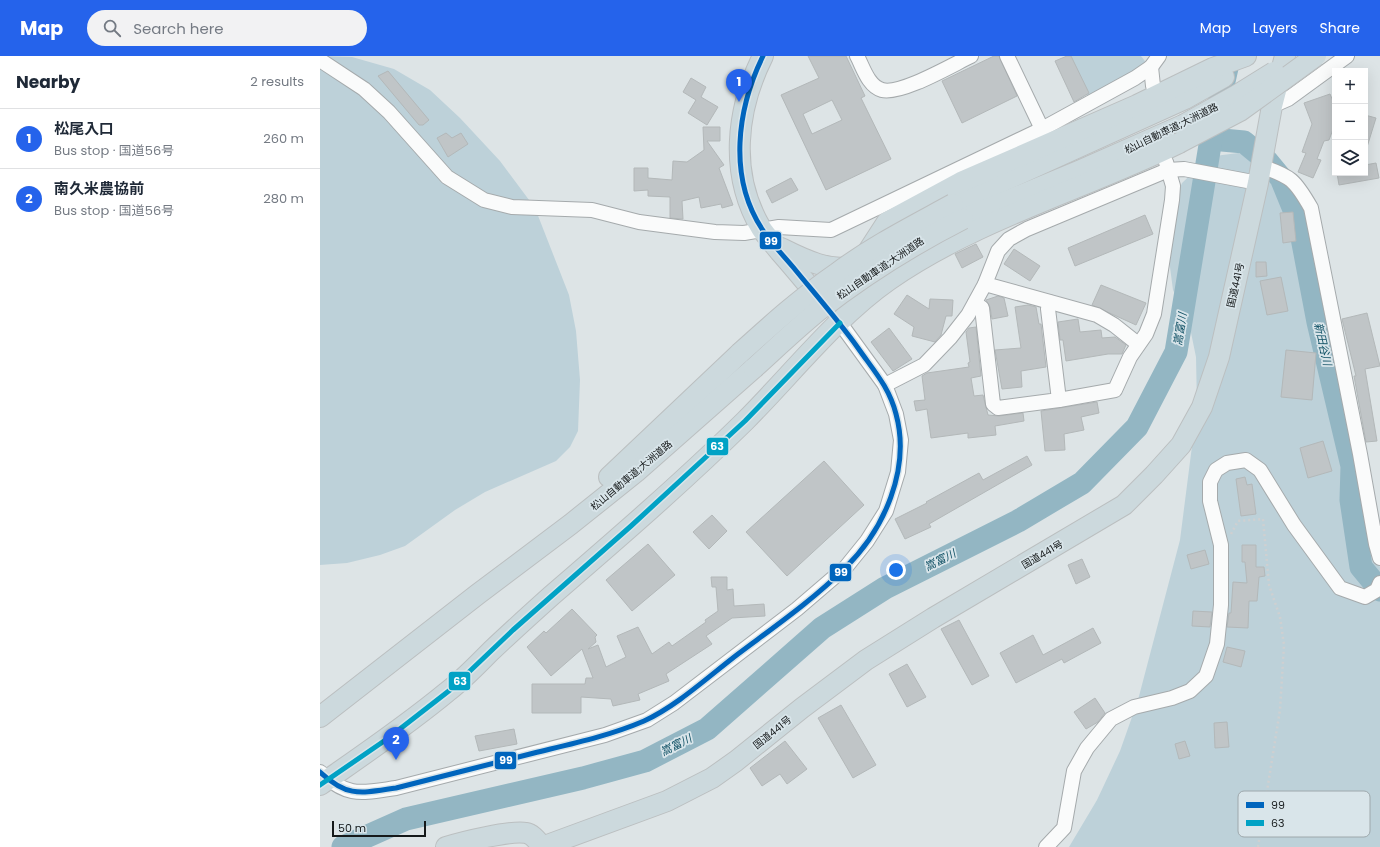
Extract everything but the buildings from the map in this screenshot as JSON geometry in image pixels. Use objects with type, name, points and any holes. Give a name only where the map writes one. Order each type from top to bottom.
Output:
[{"type":"highway","points":[[763,56],[756,71],[744,107],[739,137],[740,170],[748,199],[761,228],[840,323]]},
{"type":"highway","points":[[840,323],[862,261],[887,222],[961,182],[1186,91],[1213,68],[1246,56]]},
{"type":"highway","name":"松山自動車道;大洲道路","points":[[320,717],[571,524],[636,472],[817,312],[848,288],[924,239],[958,212],[1186,91],[1258,56]]},
{"type":"highway","name":"国道441号","points":[[446,847],[495,836],[526,833],[533,836],[543,847],[667,801],[712,778],[736,762],[802,708],[866,660],[933,618],[1124,505],[1181,445],[1202,407],[1219,357],[1284,56]]},
{"type":"highway","name":"松山自動車道;大洲道路","points":[[478,594],[627,461],[740,353],[802,298],[837,272],[878,245],[958,212],[1081,170],[1175,141],[1237,95],[1299,56]]},
{"type":"highway","points":[[323,779],[387,739],[450,690],[513,630],[631,526],[739,426],[840,323],[868,297],[890,280],[940,250],[976,232],[1145,160],[1175,141],[1240,111],[1316,56]]},
{"type":"highway","points":[[775,246],[800,258],[830,266],[853,266],[862,261]]},
{"type":"street","points":[[857,56],[870,81],[882,90],[903,89],[948,61],[971,56]]},
{"type":"street","points":[[1007,56],[1042,129]]},
{"type":"street","points":[[1272,106],[1288,99],[1347,56]]},
{"type":"street","points":[[320,60],[364,89],[389,112],[447,177],[484,200],[512,207],[592,210],[638,222],[715,232],[744,233],[761,228],[802,227],[831,230],[1042,129],[1155,62]]},
{"type":"street","points":[[1153,86],[1155,62]]},
{"type":"street","points":[[975,303],[982,308],[993,404],[998,408],[1059,400],[1115,390],[1138,344],[1146,334],[1154,314],[1172,200],[1173,186],[1168,170],[1175,141]]},
{"type":"street","points":[[885,385],[924,365],[950,338],[968,315],[975,303],[985,284],[998,251],[1009,239],[1026,229],[1168,170],[1184,169],[1238,179],[1259,174],[1285,174],[1299,188],[1311,208],[1360,454],[1376,544],[1380,558]]},
{"type":"street","points":[[985,284],[1097,315],[1114,325],[1138,344]]},
{"type":"street","points":[[1049,302],[1048,309],[1059,400]]},
{"type":"street","points":[[323,779],[342,789],[361,793],[396,788],[605,735],[647,720],[674,703],[797,609],[846,567],[886,511],[898,472],[901,440],[896,414],[885,385],[840,323]]},
{"type":"street","points":[[1046,847],[1064,828],[1074,771],[1087,748],[1111,719],[1134,707],[1172,698],[1190,691],[1206,676],[1217,644],[1221,605],[1221,545],[1210,501],[1210,482],[1216,470],[1227,463],[1246,460],[1260,470],[1294,525],[1340,588],[1365,597],[1377,590],[1380,583]]},
{"type":"path","points":[[1221,545],[1228,540],[1238,521],[1263,519],[1269,585],[1280,617],[1284,646],[1280,710],[1267,791]]},
{"type":"path","points":[[1258,847],[1260,837]]},
{"type":"shaded area","points":[[320,56],[352,57],[394,69],[430,90],[460,118],[500,161],[535,208],[569,295],[576,331],[580,380],[578,431],[570,447],[556,461],[485,492],[455,510],[405,546],[380,555],[347,563],[320,565]]},
{"type":"shaded area","points":[[1067,56],[1141,56],[1148,65],[1089,99]]},
{"type":"shaded area","points":[[1238,153],[1259,157],[1281,167],[1302,187],[1348,401],[1357,483],[1368,539],[1380,567],[1380,847],[1069,847],[1097,800],[1120,751],[1138,700],[1180,540],[1197,407],[1196,357],[1189,323],[1173,290],[1168,252],[1169,214],[1182,183],[1204,162],[1215,156]]},
{"type":"waterway","name":"嵩富川","points":[[343,847],[406,819],[583,778],[645,761],[707,729],[822,628],[885,588],[1018,521],[1082,483],[1137,427],[1176,352],[1211,139],[1229,59]]},
{"type":"waterway","name":"新田谷川","points":[[1211,139],[1244,142],[1267,161],[1281,178],[1299,222],[1318,322],[1352,466],[1351,500],[1361,567],[1380,590]]},
{"type":"transit line","name":"99","points":[[320,772],[339,786],[355,792],[396,788],[590,739],[644,721],[681,699],[807,602],[845,568],[872,536],[891,497],[897,477],[900,456],[900,435],[896,414],[885,387],[875,372],[834,317],[769,239],[751,209],[744,187],[740,143],[742,120],[747,98],[763,56]]},
{"type":"transit line","name":"63","points":[[320,785],[387,739],[450,690],[513,630],[631,526],[745,421],[840,323]]},
{"type":"place","name":"松尾入口","points":[[739,102]]},
{"type":"place","name":"南久米農協前","points":[[396,760]]}]
